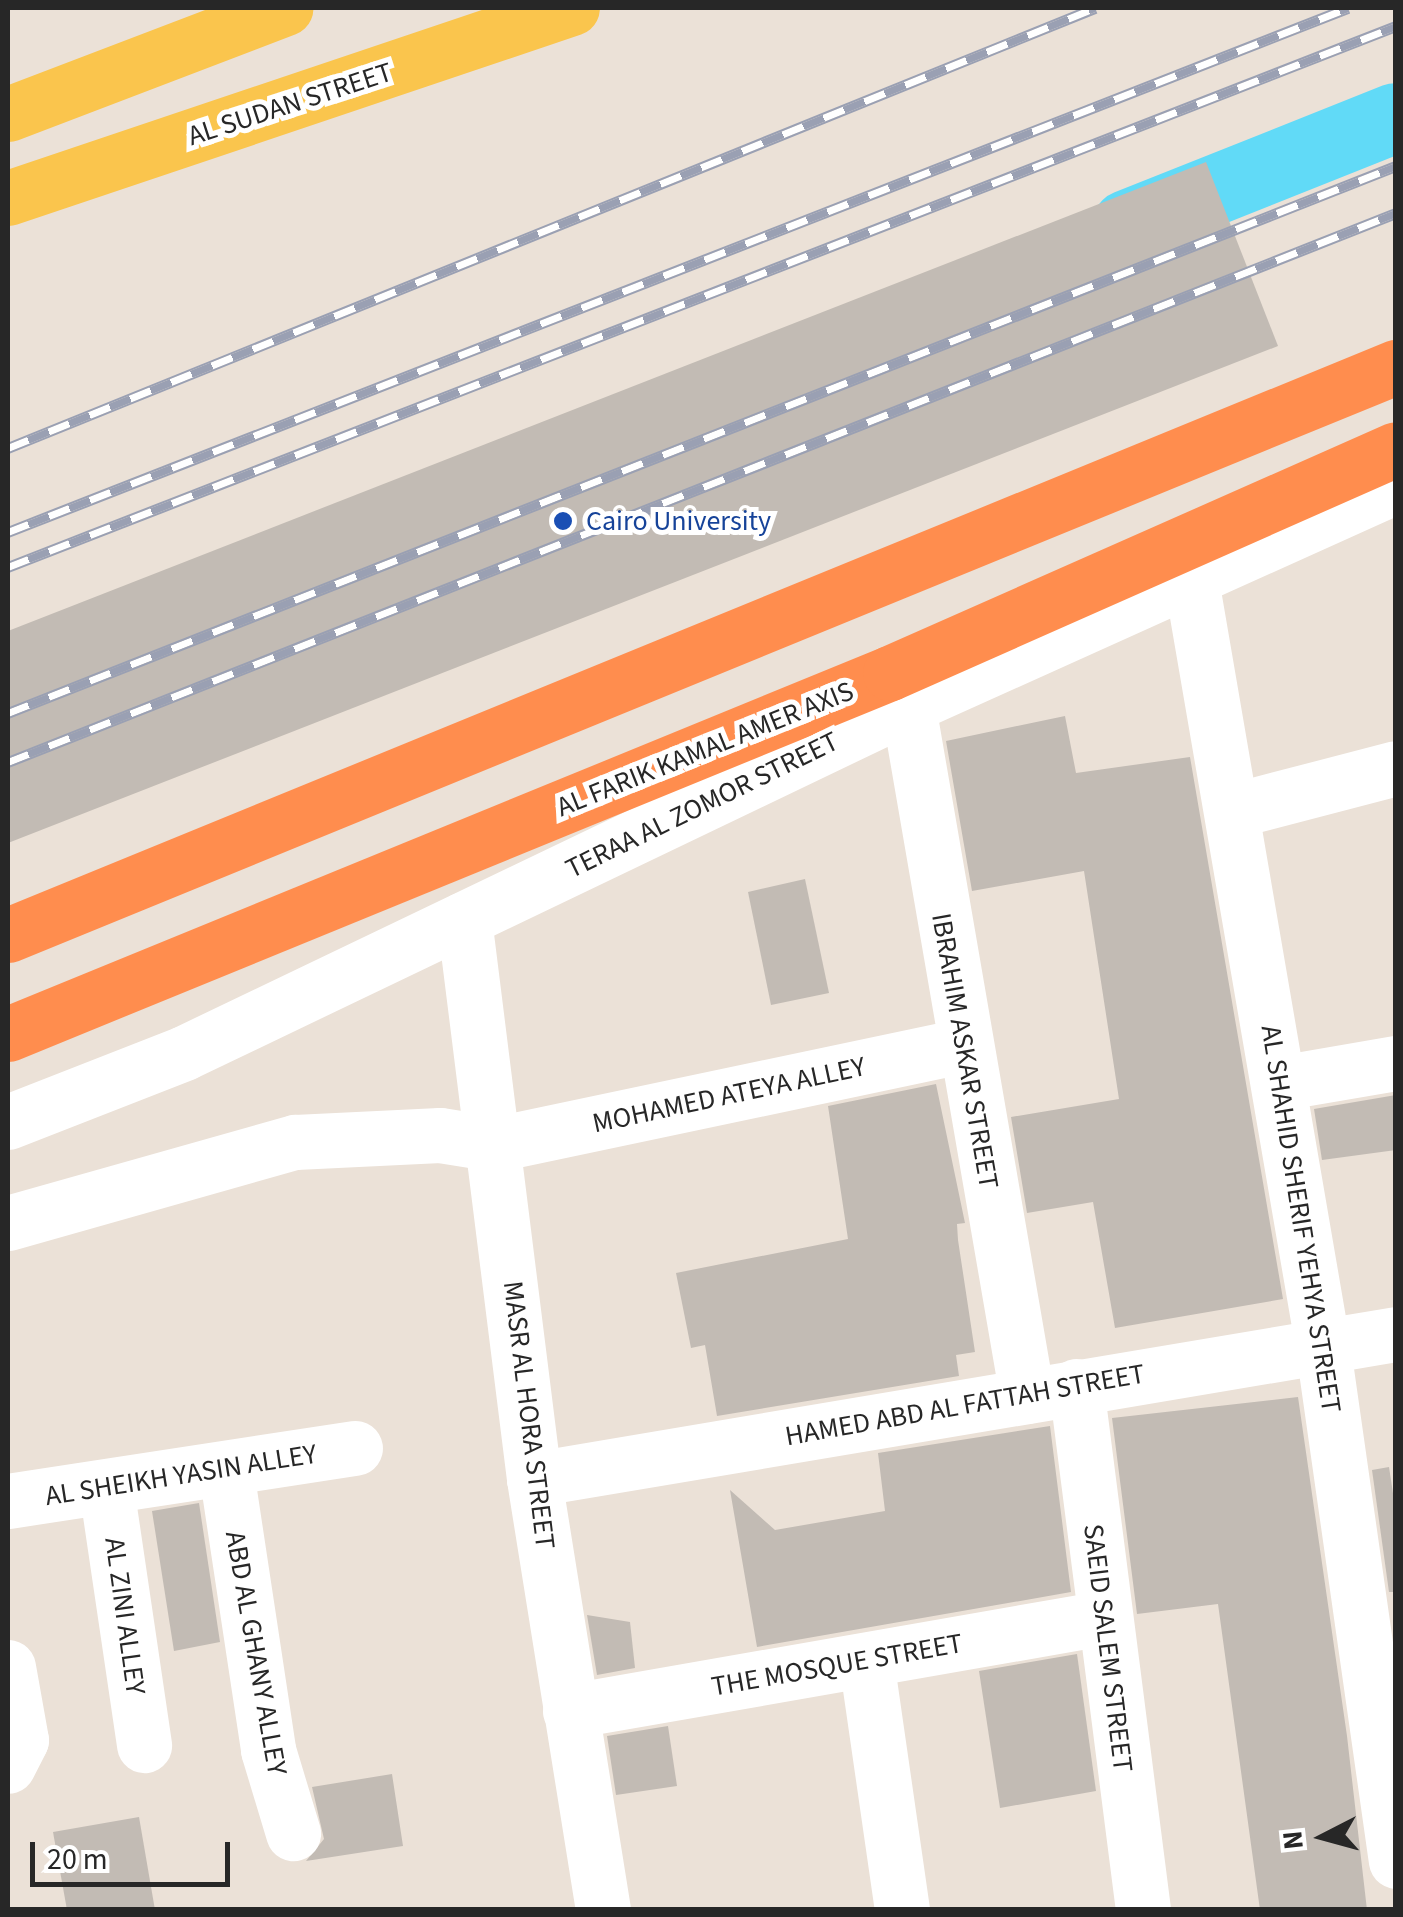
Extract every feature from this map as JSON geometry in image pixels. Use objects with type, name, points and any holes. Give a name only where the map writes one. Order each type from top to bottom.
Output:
[{"type":"highway","points":[[8,935],[1396,367]]},
{"type":"highway","name":"AL FARIK KAMAL AMER AXIS","points":[[8,1034],[890,673],[1396,449]]},
{"type":"main road","points":[[8,114],[285,8]]},
{"type":"main road","name":"AL SUDAN STREET","points":[[8,198],[572,8]]},
{"type":"street","name":"TERAA AL ZOMOR STREET","points":[[8,1122],[184,1053],[908,706],[1396,486]]},
{"type":"street","name":"AL SHAHID SHERIF YEHYA STREET","points":[[1191,580],[1235,810],[1322,1342],[1380,1646],[1396,1861]]},
{"type":"street","name":"IBRAHIM ASKAR STREET","points":[[908,706],[962,1046],[1052,1391]]},
{"type":"street","points":[[1235,810],[1396,768]]},
{"type":"street","name":"MASR AL HORA STREET","points":[[464,919],[496,1144],[534,1479],[603,1910]]},
{"type":"street","name":"MOHAMED ATEYA ALLEY","points":[[496,1144],[962,1046]]},
{"type":"street","points":[[1279,1083],[1396,1063]]},
{"type":"street","points":[[8,1222],[295,1142],[440,1135],[496,1144]]},
{"type":"street","name":"HAMED ABD AL FATTAH STREET","points":[[534,1479],[1322,1342],[1396,1334]]},
{"type":"street","name":"SAEID SALEM STREET","points":[[1052,1391],[1103,1618],[1143,1910]]},
{"type":"street","name":"AL SHEIKH YASIN ALLEY","points":[[8,1501],[226,1471],[355,1448]]},
{"type":"street","name":"ABD AL GHANY ALLEY","points":[[226,1471],[268,1750],[293,1833]]},
{"type":"street","name":"AL ZINI ALLEY","points":[[106,1488],[144,1745]]},
{"type":"street","name":"THE MOSQUE STREET","points":[[570,1711],[1103,1618]]},
{"type":"street","points":[[866,1660],[902,1910]]},
{"type":"street","points":[[8,1667],[21,1740],[8,1766]]},
{"type":"building","points":[[1206,162],[1278,346],[8,843],[8,631]]},
{"type":"building","points":[[1065,716],[1076,773],[1190,757],[1283,1299],[1115,1328],[1093,1202],[1027,1213],[1011,1117],[1119,1099],[1084,871],[972,891],[946,741]]},
{"type":"building","points":[[805,879],[829,993],[771,1005],[748,892]]},
{"type":"building","points":[[936,1084],[965,1223],[957,1224],[958,1240],[975,1352],[956,1355],[959,1376],[717,1416],[705,1345],[691,1348],[676,1273],[848,1239],[828,1106]]},
{"type":"building","points":[[1396,1095],[1396,1150],[1322,1160],[1314,1109]]},
{"type":"building","points":[[1298,1397],[1347,1736],[1367,1910],[1260,1910],[1218,1604],[1137,1614],[1112,1418]]},
{"type":"building","points":[[1050,1426],[1071,1592],[757,1647],[730,1490],[775,1530],[885,1511],[878,1453]]},
{"type":"building","points":[[1389,1467],[1396,1513],[1396,1592],[1389,1592],[1372,1470]]},
{"type":"building","points":[[199,1503],[220,1642],[174,1651],[152,1511]]},
{"type":"building","points":[[587,1615],[630,1622],[635,1668],[597,1675]]},
{"type":"building","points":[[1077,1654],[1096,1791],[1000,1808],[979,1671]]},
{"type":"building","points":[[668,1726],[677,1786],[616,1795],[607,1736]]},
{"type":"building","points":[[392,1774],[403,1846],[306,1861],[324,1839],[312,1787]]},
{"type":"building","points":[[139,1817],[155,1910],[67,1910],[53,1832]]},
{"type":"waterway","points":[[1127,225],[1396,118]]},
{"type":"railway","points":[[8,448],[1095,8]]},
{"type":"railway","points":[[8,532],[1348,8]]},
{"type":"railway","points":[[8,567],[1396,26]]},
{"type":"railway","points":[[8,713],[1396,166]]},
{"type":"railway","points":[[8,762],[1396,213]]},
{"type":"place","name":"Cairo University","points":[[563,521]]}]
